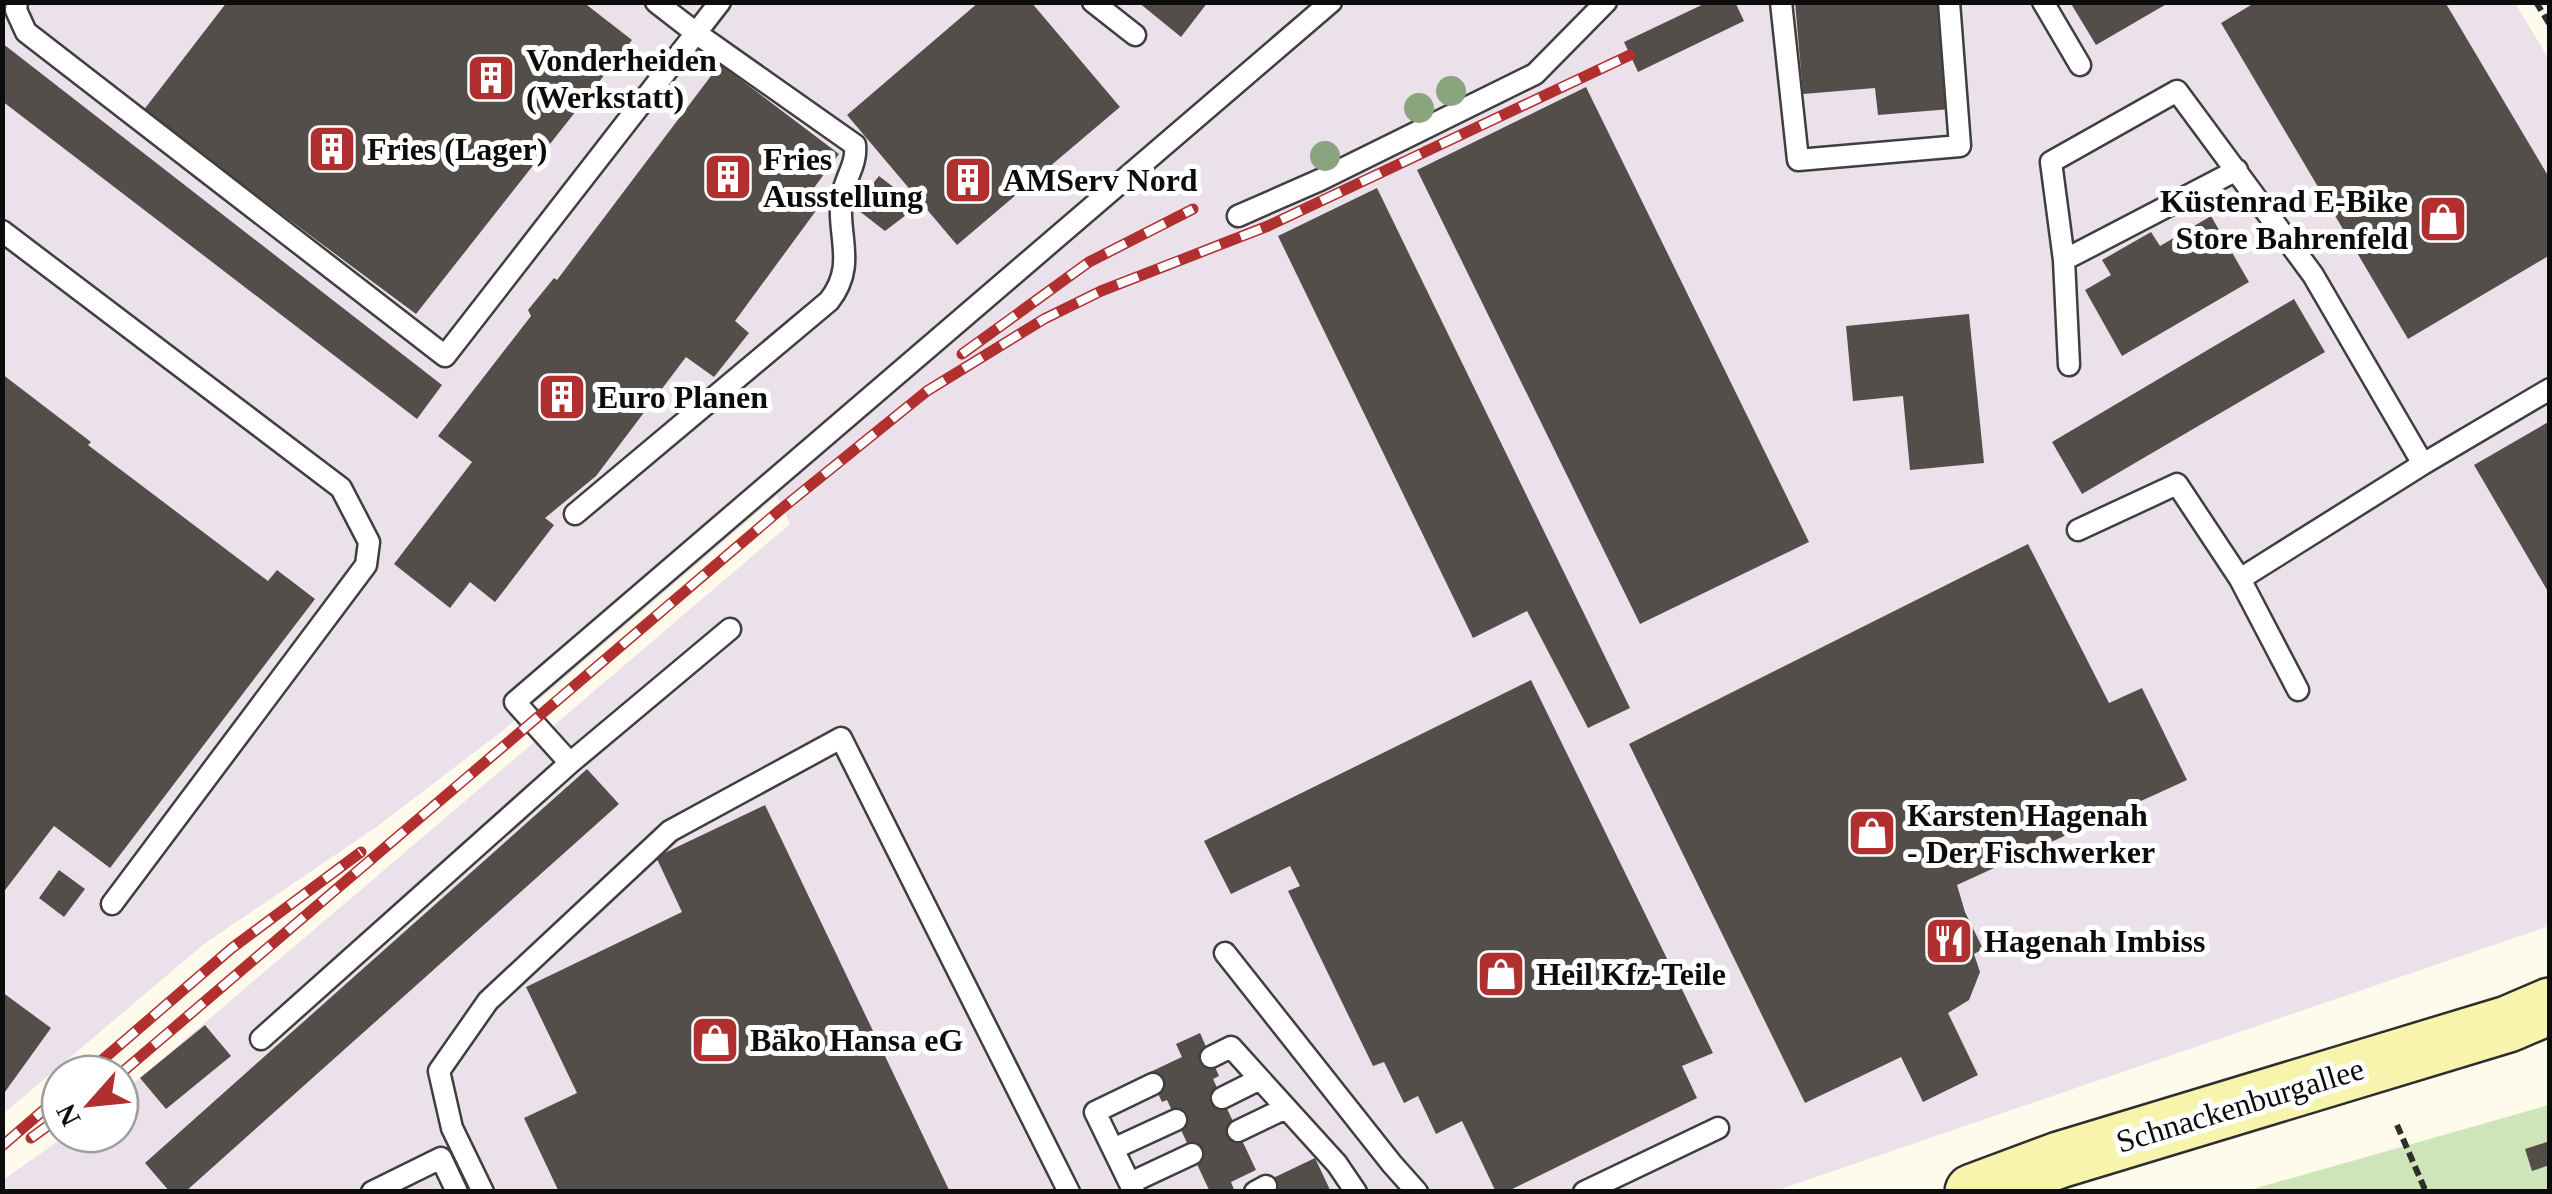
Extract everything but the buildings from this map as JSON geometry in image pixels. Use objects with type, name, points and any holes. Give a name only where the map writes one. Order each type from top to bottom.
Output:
[{"type":"main road","name":"Schnackenburgallee","points":[[1973,1192],[2059,1160],[2536,1016]]},
{"type":"lane","points":[[17,2],[16,10],[26,32],[444,356],[720,2]]},
{"type":"lane","points":[[575,514],[829,301],[838,290],[847,261],[841,215],[843,192],[856,157],[854,146],[656,2]]},
{"type":"lane","points":[[1093,2],[1135,35]]},
{"type":"lane","points":[[570,763],[515,702],[1331,2]]},
{"type":"lane","points":[[1238,216],[1535,74],[1606,2]]},
{"type":"lane","points":[[1781,2],[1798,160],[1960,146],[1948,2]]},
{"type":"lane","points":[[2043,2],[2080,65]]},
{"type":"lane","points":[[2069,365],[2064,260],[2050,162],[2177,90],[2313,275],[2423,464]]},
{"type":"lane","points":[[2064,260],[2237,170]]},
{"type":"lane","points":[[2,231],[341,488],[369,542],[366,565],[112,904]]},
{"type":"lane","points":[[2240,578],[2550,389]]},
{"type":"lane","points":[[2078,530],[2177,484],[2240,578],[2298,690]]},
{"type":"lane","points":[[261,1038],[570,763],[730,629]]},
{"type":"lane","points":[[483,1192],[452,1128],[439,1071],[488,1001],[670,831],[841,738],[1069,1192]]},
{"type":"lane","points":[[1225,953],[1417,1192]]},
{"type":"lane","points":[[1210,1057],[1231,1047],[1286,1108],[1344,1185]]},
{"type":"lane","points":[[1222,1098],[1260,1079]]},
{"type":"lane","points":[[1153,1084],[1095,1112],[1132,1187],[1192,1154]]},
{"type":"lane","points":[[1238,1131],[1286,1108]]},
{"type":"lane","points":[[1114,1150],[1176,1120]]},
{"type":"lane","points":[[1584,1192],[1718,1128]]},
{"type":"lane","points":[[372,1192],[441,1158],[457,1192]]},
{"type":"path","points":[[2536,2],[2550,24]]},
{"type":"path","points":[[2397,1124],[2426,1192]]},
{"type":"shaded area","points":[[2,3],[2515,3],[2550,61],[2549,926],[1775,1191],[3,1191],[3,1180],[40,1154],[140,1154],[140,1078],[790,524],[777,496],[505,729],[375,828],[204,944],[74,1054],[40,1054],[40,1083],[3,1114]]},
{"type":"green space","points":[[2549,1105],[2549,1191],[2246,1191]]},
{"type":"railway","points":[[140,1057],[780,510],[927,391],[1044,319],[1101,291],[1268,226],[1630,55]]},
{"type":"railway","points":[[962,354],[1089,262],[1193,209]]},
{"type":"railway","points":[[109,1054],[232,948],[361,852]]},
{"type":"railway","points":[[2,1146],[40,1113]]},
{"type":"railway","points":[[31,1138],[40,1131]]},
{"type":"place","name":"Vonderheiden (Werkstatt)","points":[[491,78]]},
{"type":"place","name":"Fries (Lager)","points":[[332,149]]},
{"type":"place","name":"Fries Ausstellung","points":[[728,177]]},
{"type":"place","name":"AMServ Nord","points":[[968,180]]},
{"type":"place","name":"Küstenrad E-Bike Store Bahrenfeld","points":[[2443,219]]},
{"type":"place","name":"Euro Planen","points":[[562,397]]},
{"type":"place","name":"Karsten Hagenah - Der Fischwerker","points":[[1872,833]]},
{"type":"place","name":"Hagenah Imbiss","points":[[1949,941]]},
{"type":"place","name":"Heil Kfz-Teile","points":[[1501,974]]},
{"type":"place","name":"Bäko Hansa eG","points":[[715,1040]]}]
